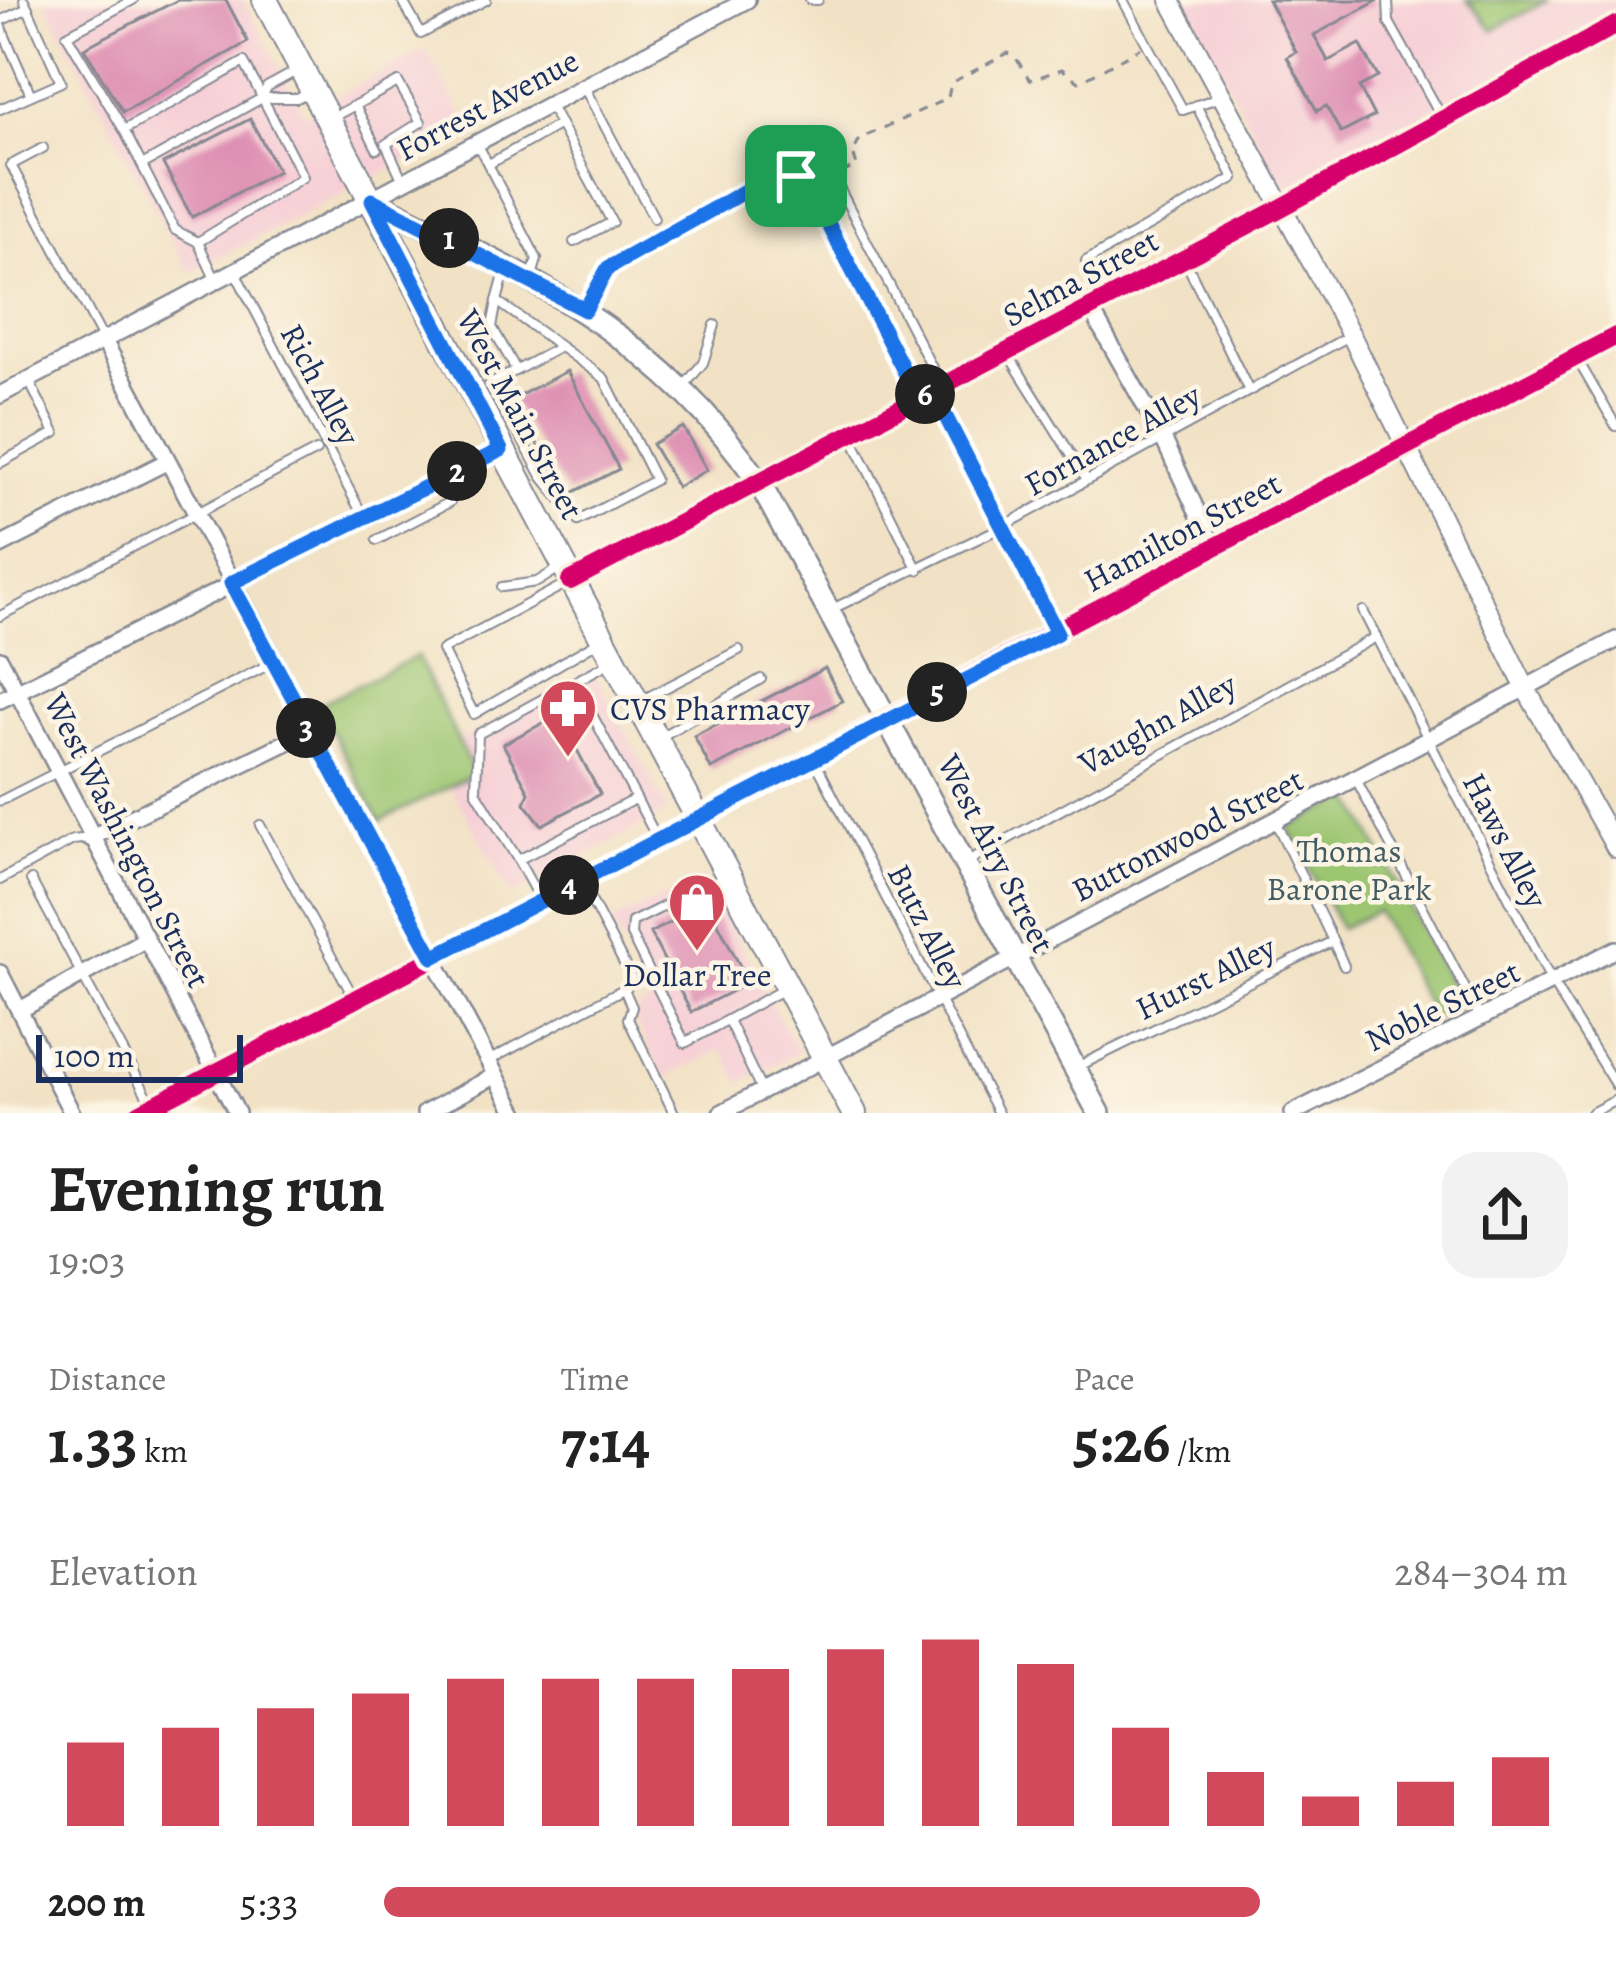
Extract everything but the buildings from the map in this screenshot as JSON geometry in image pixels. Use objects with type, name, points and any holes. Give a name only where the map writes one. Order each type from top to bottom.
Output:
[{"type":"main road","name":"West Main Street","points":[[265,0],[372,200],[482,388],[501,450],[854,1113]]},
{"type":"main road","name":"West Airy Street","points":[[372,200],[585,310],[682,387],[720,425],[759,482],[1099,1113]]},
{"type":"street","name":"Forrest Avenue","points":[[0,395],[218,284],[747,0]]},
{"type":"street","points":[[1170,0],[1351,335],[1527,691],[1615,846]]},
{"type":"street","name":"Selma Street","points":[[567,573],[759,482],[1279,209],[1616,25]]},
{"type":"street","points":[[1089,306],[1163,438],[1213,544]]},
{"type":"street","name":"Hamilton Street","points":[[146,1110],[657,838],[815,761],[887,716],[1057,633],[1213,544],[1616,336]]},
{"type":"street","points":[[103,339],[308,732],[516,1113]]},
{"type":"street","points":[[930,391],[1057,633]]},
{"type":"street","points":[[0,700],[501,450]]},
{"type":"street","points":[[0,546],[166,462]]},
{"type":"street","name":"Buttonwood Street","points":[[721,1113],[1357,781],[1616,640]]},
{"type":"street","name":"West Washington Street","points":[[0,659],[237,1113]]},
{"type":"street","points":[[90,838],[308,732]]},
{"type":"street","points":[[20,1010],[144,940]]},
{"type":"street","name":"Noble Street","points":[[1293,1113],[1616,950]]},
{"type":"street","points":[[0,974],[72,1113]]},
{"type":"street","points":[[425,1113],[492,1068]]},
{"type":"lane","points":[[46,45],[133,0]]},
{"type":"lane","points":[[402,0],[421,34],[486,0]]},
{"type":"lane","points":[[1123,0],[1183,110],[1220,97]]},
{"type":"lane","points":[[1388,0],[1389,22],[1444,120]]},
{"type":"lane","points":[[0,108],[31,95],[62,82],[26,4],[0,23],[31,95]]},
{"type":"lane","points":[[67,35],[124,130],[175,230],[198,242],[218,284]]},
{"type":"lane","points":[[124,130],[244,62],[303,177],[198,242]]},
{"type":"lane","points":[[262,98],[267,87],[307,79]]},
{"type":"lane","points":[[142,165],[262,98],[297,98],[307,79]]},
{"type":"lane","points":[[329,119],[398,82],[422,122],[352,164]]},
{"type":"lane","points":[[584,87],[654,218]]},
{"type":"lane","points":[[355,105],[404,183]]},
{"type":"lane","points":[[549,105],[612,222],[574,242]]},
{"type":"lane","points":[[1107,297],[1086,261],[1234,178],[1196,105]]},
{"type":"lane","points":[[489,164],[560,124]]},
{"type":"lane","points":[[477,143],[537,259],[531,280]]},
{"type":"lane","points":[[43,148],[11,165],[103,339]]},
{"type":"lane","points":[[585,310],[608,268],[775,174],[786,173],[805,183],[814,196],[930,391]]},
{"type":"lane","points":[[834,178],[930,391]]},
{"type":"lane","points":[[1183,256],[1249,391]]},
{"type":"lane","points":[[506,267],[492,327],[515,368]]},
{"type":"lane","name":"Rich Alley","points":[[236,274],[364,517]]},
{"type":"lane","points":[[497,301],[561,346],[604,379],[655,480],[578,521],[482,388],[561,346]]},
{"type":"lane","points":[[682,387],[703,363],[716,325]]},
{"type":"lane","name":"Fornance Alley","points":[[828,610],[1002,526],[1351,335]]},
{"type":"lane","points":[[1006,350],[1087,480]]},
{"type":"lane","points":[[1576,358],[1616,426]]},
{"type":"lane","points":[[0,463],[55,433],[28,380]]},
{"type":"lane","points":[[850,434],[918,570]]},
{"type":"lane","points":[[0,616],[316,451]]},
{"type":"lane","points":[[415,492],[427,514]]},
{"type":"lane","points":[[377,540],[450,502]]},
{"type":"lane","points":[[502,586],[567,573]]},
{"type":"lane","points":[[567,573],[442,650],[474,714],[608,651]]},
{"type":"lane","name":"Haws Alley","points":[[1363,610],[1553,984],[1616,1086]]},
{"type":"lane","name":"Vaughn Alley","points":[[967,862],[1376,637]]},
{"type":"lane","points":[[635,703],[739,650]]},
{"type":"lane","points":[[540,900],[476,791],[478,734],[574,682],[608,651]]},
{"type":"lane","points":[[0,801],[272,663]]},
{"type":"lane","points":[[655,740],[761,679]]},
{"type":"lane","points":[[574,682],[657,838]]},
{"type":"lane","name":"Butz Alley","points":[[815,761],[998,1113]]},
{"type":"lane","points":[[1357,781],[1481,1019]]},
{"type":"lane","points":[[518,860],[635,799]]},
{"type":"lane","points":[[1276,823],[1344,966]]},
{"type":"lane","points":[[260,825],[355,999]]},
{"type":"lane","points":[[0,880],[73,840],[90,838]]},
{"type":"lane","points":[[727,875],[632,922],[631,935],[685,1043],[787,988]]},
{"type":"lane","points":[[492,1068],[624,988],[631,977],[580,879]]},
{"type":"lane","points":[[31,880],[83,975],[146,1110]]},
{"type":"lane","name":"Hurst Alley","points":[[1074,1069],[1333,941]]},
{"type":"lane","points":[[624,988],[631,996],[628,1018],[674,1113]]},
{"type":"lane","points":[[728,1020],[763,1091]]},
{"type":"lane","points":[[1591,1113],[1616,1100]]},
{"type":"path","points":[[834,178],[857,166],[853,153],[860,140],[948,98],[951,83],[1008,53],[1030,80],[1062,69],[1079,82],[1147,44]]},
{"type":"shaded area","points":[[45,0],[243,0],[304,114],[425,49],[470,128],[189,273]]},
{"type":"shaded area","points":[[1183,0],[1616,0],[1616,12],[1284,188]]},
{"type":"shaded area","points":[[592,668],[668,811],[512,895],[450,787],[475,774],[459,741]]},
{"type":"shaded area","points":[[704,877],[798,1052],[740,1082],[722,1049],[664,1078],[636,1022],[640,1008],[654,999],[612,922]]},
{"type":"green space","points":[[1467,0],[1548,0],[1493,30]]},
{"type":"green space","points":[[417,656],[474,774],[380,821],[318,705]]},
{"type":"green space","name":"Thomas Barone Park","points":[[1352,797],[1461,1005],[1434,1019],[1377,911],[1340,928],[1288,828]]},
{"type":"cycle path","points":[[570,581],[1279,209],[1616,25]]},
{"type":"cycle path","points":[[139,1113],[1616,336]]},
{"type":"place","name":"CVS Pharmacy","points":[[568,759]]},
{"type":"place","name":"Dollar Tree","points":[[697,953]]},
{"type":"route","points":[[775,174],[796,176],[814,196],[918,398],[932,390],[1057,633],[887,716],[815,761],[696,818],[433,957],[231,583],[501,450],[372,200],[585,310],[608,268],[622,259],[775,174]]}]
